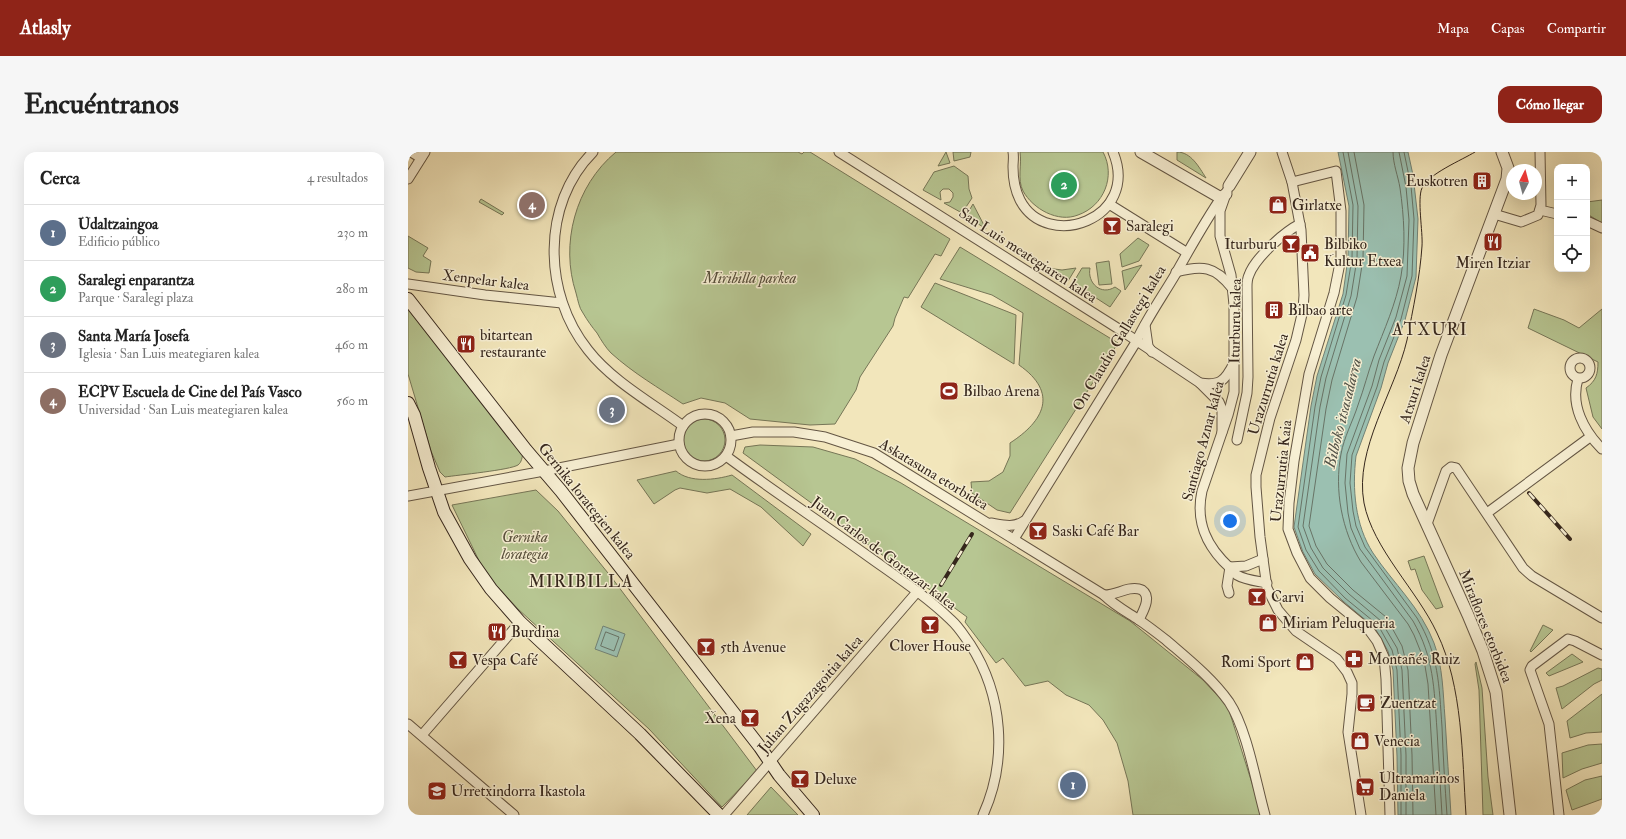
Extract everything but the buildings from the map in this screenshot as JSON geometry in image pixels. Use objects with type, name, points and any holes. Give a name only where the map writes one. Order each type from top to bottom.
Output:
[{"type":"main road","name":"Gernika lorategien kalea","points":[[408,299],[561,491],[813,815]]},
{"type":"main road","points":[[408,403],[414,415],[436,491],[444,512],[470,559],[491,589],[520,622],[640,734],[719,815]]},
{"type":"street","points":[[408,179],[423,155],[411,152]]},
{"type":"street","points":[[593,152],[583,162],[573,178],[557,219],[554,263],[562,303],[569,322],[579,339],[598,362],[683,426]]},
{"type":"street","name":"San Luis meategiaren kalea","points":[[839,152],[1115,327],[1200,383],[1219,402],[1222,409],[1222,432]]},
{"type":"street","points":[[1013,152],[1014,184],[1016,192],[1027,210],[1046,223],[1067,226],[1087,221],[1109,204],[1115,195],[1118,187],[1118,174],[1113,152]]},
{"type":"street","points":[[1141,152],[1225,193]]},
{"type":"street","name":"On Claudio Gallastegi kalea","points":[[1014,539],[1136,342],[1146,321],[1176,272],[1186,252],[1250,152]]},
{"type":"street","name":"Urazurrutia kalea","points":[[1282,152],[1292,182],[1300,224],[1304,275],[1303,310],[1296,340],[1270,418],[1256,475],[1264,570],[1267,588],[1278,610],[1296,631],[1337,659],[1342,664],[1351,679],[1352,694],[1348,732],[1361,815]]},
{"type":"street","name":"Atxuri kalea","points":[[1427,524],[1413,494],[1409,481],[1408,468],[1413,443],[1441,355],[1507,179],[1508,168],[1502,152]]},
{"type":"street","points":[[1494,214],[1521,222],[1538,215],[1541,196],[1540,152]]},
{"type":"street","name":"Urazurrutia Kaia","points":[[1292,182],[1336,171],[1341,211],[1340,258],[1334,293],[1309,374],[1294,461],[1289,503],[1288,528],[1297,553],[1310,578],[1330,598],[1369,630],[1377,641],[1384,657],[1388,724],[1390,815]]},
{"type":"street","name":"Santiago Aznar kalea","points":[[1225,193],[1220,211],[1220,236],[1231,275],[1234,392],[1228,415],[1202,491],[1199,503],[1199,513],[1202,527],[1207,538],[1225,564],[1237,574],[1254,580],[1267,582]]},
{"type":"street","points":[[1109,204],[1186,252]]},
{"type":"street","points":[[1540,210],[1554,213]]},
{"type":"street","points":[[1590,222],[1602,228]]},
{"type":"street","name":"Iturburu kalea","points":[[1238,440],[1247,393],[1248,377],[1248,275],[1253,267],[1281,236],[1300,224]]},
{"type":"street","points":[[1176,272],[1191,268],[1212,270],[1223,276],[1232,289]]},
{"type":"street","name":"Xenpelar kalea","points":[[408,284],[485,295],[562,303]]},
{"type":"street","points":[[1146,321],[1146,340],[1153,353]]},
{"type":"street","points":[[1200,383],[1213,385],[1221,382],[1228,376],[1234,363]]},
{"type":"street","points":[[1578,379],[1575,388],[1576,404],[1583,424],[1590,437],[1602,449]]},
{"type":"street","points":[[706,414],[715,416],[725,424],[731,436],[730,450],[720,462],[712,466],[694,464],[687,459],[679,444],[679,438],[683,426],[689,419],[697,415],[706,414]]},
{"type":"street","name":"Askatasuna etorbidea","points":[[731,436],[752,432],[794,432],[825,437],[863,448],[874,453],[1104,595],[1111,602],[1139,620],[1197,667],[1217,686],[1230,703],[1248,748],[1265,815]]},
{"type":"street","points":[[1487,513],[1590,437]]},
{"type":"street","points":[[408,496],[679,444]]},
{"type":"street","name":"Juan Carlos de Gortazar kalea","points":[[726,456],[917,592],[952,621],[964,636],[976,654],[986,674],[994,701],[999,736],[998,758],[990,798],[983,815]]},
{"type":"street","points":[[1427,524],[1446,471],[1451,467],[1456,468],[1523,568],[1532,576],[1602,618]]},
{"type":"street","points":[[987,523],[1018,525],[1024,521]]},
{"type":"street","name":"Miraflores etorbidea","points":[[1427,524],[1474,629],[1496,692],[1510,815]]},
{"type":"street","points":[[1228,593],[1227,586],[1230,567],[1246,566],[1263,559]]},
{"type":"street","points":[[1104,595],[1118,594],[1131,588],[1138,588],[1145,593],[1145,606],[1139,620]]},
{"type":"street","name":"Julian Zugazagoitia kalea","points":[[724,815],[917,592]]},
{"type":"street","points":[[422,735],[520,622]]},
{"type":"street","points":[[1559,815],[1549,724],[1530,670],[1532,666],[1568,639],[1602,655]]},
{"type":"street","points":[[408,724],[514,815]]},
{"type":"green space","name":"Miribilla parkea","points":[[616,152],[798,152],[802,154],[804,152],[810,152],[950,239],[941,256],[935,254],[908,298],[904,297],[893,326],[860,377],[856,390],[835,424],[810,425],[750,419],[725,403],[701,398],[683,404],[637,374],[607,349],[580,309],[571,274],[570,255],[571,236],[581,199],[590,181]]},
{"type":"green space","points":[[946,152],[950,163],[938,166]]},
{"type":"green space","points":[[953,152],[971,152],[970,157],[954,161]]},
{"type":"green space","points":[[1020,152],[1103,152],[1107,161],[1108,171],[1108,180],[1105,189],[1095,205],[1078,215],[1062,217],[1047,213],[1027,198],[1023,191],[1020,182]]},
{"type":"green space","points":[[1177,152],[1190,157],[1206,178],[1177,160]]},
{"type":"green space","points":[[954,166],[968,176],[969,189],[972,198],[962,213],[944,203],[950,202],[953,197],[953,193],[949,189],[943,189],[940,192],[941,200],[923,190],[934,172]]},
{"type":"green space","points":[[481,199],[504,213],[502,215],[479,202]]},
{"type":"green space","points":[[1602,200],[1602,223],[1590,216],[1590,202]]},
{"type":"green space","points":[[973,204],[986,229],[966,216]]},
{"type":"green space","points":[[408,236],[428,248],[423,256],[431,261],[429,273],[416,272],[408,268]]},
{"type":"green space","points":[[1138,238],[1149,245],[1139,261],[1122,267],[1120,254]]},
{"type":"green space","points":[[960,247],[1118,343],[1010,513],[997,510],[972,493],[971,482],[989,481],[1003,472],[1010,456],[1010,443],[1022,434],[1038,416],[1042,406],[1043,396],[1039,386],[1031,375],[1019,365],[1023,313],[992,295],[940,279]]},
{"type":"green space","points":[[1109,261],[1112,284],[1099,285],[1096,263]]},
{"type":"green space","points":[[1142,265],[1125,290],[1122,271]]},
{"type":"green space","points":[[1047,268],[1062,270],[1076,268],[1068,281]]},
{"type":"green space","points":[[1082,268],[1090,268],[1091,279],[1100,289],[1105,290],[1115,287],[1121,291],[1110,307],[1073,283]]},
{"type":"green space","points":[[935,283],[1016,315],[1014,364],[921,307]]},
{"type":"green space","points":[[408,309],[523,453],[521,461],[518,465],[495,470],[445,477],[440,472],[431,451],[408,374]]},
{"type":"green space","points":[[1534,309],[1564,320],[1579,328],[1602,309],[1602,429],[1593,417],[1586,388],[1596,377],[1598,362],[1528,328]]},
{"type":"green space","points":[[704,419],[719,425],[725,440],[719,455],[704,461],[689,455],[683,440],[689,425]]},
{"type":"green space","points":[[760,445],[813,447],[855,459],[901,483],[1130,621],[1203,680],[1228,707],[1262,815],[1133,815],[1128,781],[1117,743],[1103,720],[1089,705],[1066,695],[1048,681],[1025,686],[1003,658],[996,663],[965,622],[967,617],[743,453],[745,447]]},
{"type":"green space","points":[[676,471],[682,475],[695,479],[711,479],[732,475],[811,534],[803,546],[761,507],[730,489],[707,493],[680,488],[654,504],[637,480]]},
{"type":"green space","name":"Gernika lorategia","points":[[536,490],[558,511],[612,578],[757,771],[722,807],[649,729],[518,609],[485,573],[452,505]]},
{"type":"green space","points":[[1424,556],[1443,607],[1436,609],[1422,590],[1415,569],[1411,570],[1408,561]]},
{"type":"green space","points":[[1543,625],[1553,630],[1531,652],[1530,651]]},
{"type":"green space","points":[[1572,654],[1583,662],[1549,676],[1546,673]]},
{"type":"green space","points":[[1476,662],[1482,688],[1488,777],[1493,815],[1483,815],[1479,690],[1475,664]]},
{"type":"green space","points":[[1598,668],[1602,669],[1602,680],[1594,684],[1562,709],[1556,688],[1563,686]]},
{"type":"green space","points":[[1602,694],[1602,732],[1586,733],[1570,738],[1567,721]]},
{"type":"green space","points":[[1602,744],[1602,763],[1582,769],[1563,778],[1562,753],[1588,745]]},
{"type":"green space","points":[[1602,776],[1602,799],[1572,810],[1566,790],[1585,780]]},
{"type":"green space","points":[[771,787],[798,815],[747,815]]},
{"type":"water","name":"Bilboko itsasadarra","points":[[1338,152],[1408,152],[1413,175],[1418,219],[1416,277],[1405,320],[1388,363],[1381,388],[1356,456],[1354,481],[1356,506],[1362,531],[1367,542],[1373,553],[1422,618],[1437,652],[1443,690],[1451,815],[1398,815],[1393,670],[1388,651],[1375,628],[1343,601],[1315,574],[1303,552],[1294,527],[1311,406],[1317,376],[1343,294],[1348,258],[1349,206]]},
{"type":"water","points":[[603,626],[625,634],[617,657],[595,649]]},
{"type":"tram line","points":[[1466,815],[1460,722],[1457,699],[1446,654],[1428,617],[1376,537],[1364,503],[1362,483],[1370,441],[1394,380],[1407,340],[1421,258],[1422,240],[1420,200],[1422,188],[1425,183],[1438,173],[1475,152]]},
{"type":"railway","points":[[1529,493],[1570,539]]},
{"type":"railway","points":[[941,585],[972,534]]},
{"type":"place","name":"Euskotren","points":[[1482,181]]},
{"type":"place","name":"Saralegi enparantza","points":[[1064,185]]},
{"type":"place","name":"ECPV Escuela de Cine del País Vasco","points":[[532,205]]},
{"type":"place","name":"Girlatxe","points":[[1278,205]]},
{"type":"place","name":"Saralegi","points":[[1112,226]]},
{"type":"place","name":"Miren Itziar","points":[[1493,242]]},
{"type":"place","name":"Iturburu","points":[[1291,244]]},
{"type":"place","name":"Bilbiko Kultur Etxea","points":[[1310,253]]},
{"type":"place","name":"Bilbao arte","points":[[1274,310]]},
{"type":"place","name":"bitartean restaurante","points":[[466,344]]},
{"type":"place","name":"Bilbao Arena","points":[[949,391]]},
{"type":"place","name":"Santa María Josefa","points":[[612,410]]},
{"type":"place","name":"Saski Café Bar","points":[[1038,531]]},
{"type":"place","name":"Carvi","points":[[1257,597]]},
{"type":"place","name":"Miriam Peluqueria","points":[[1268,623]]},
{"type":"place","name":"Clover House","points":[[930,625]]},
{"type":"place","name":"Burdina","points":[[497,632]]},
{"type":"place","name":"5th Avenue","points":[[706,647]]},
{"type":"place","name":"Montañés Ruiz","points":[[1354,659]]},
{"type":"place","name":"Vespa Café","points":[[458,660]]},
{"type":"place","name":"Romi Sport","points":[[1305,662]]},
{"type":"place","name":"Zuentzat","points":[[1366,703]]},
{"type":"place","name":"Xena","points":[[750,718]]},
{"type":"place","name":"Venecia","points":[[1360,741]]},
{"type":"place","name":"Deluxe","points":[[800,779]]},
{"type":"place","name":"Udaltzaingoa","points":[[1073,785]]},
{"type":"place","name":"Ultramarinos Daniela","points":[[1365,787]]},
{"type":"place","name":"Urretxindorra Ikastola","points":[[437,791]]},
{"type":"district","name":"ATXURI","points":[[1430,329]]},
{"type":"district","name":"MIRIBILLA","points":[[581,581]]}]
